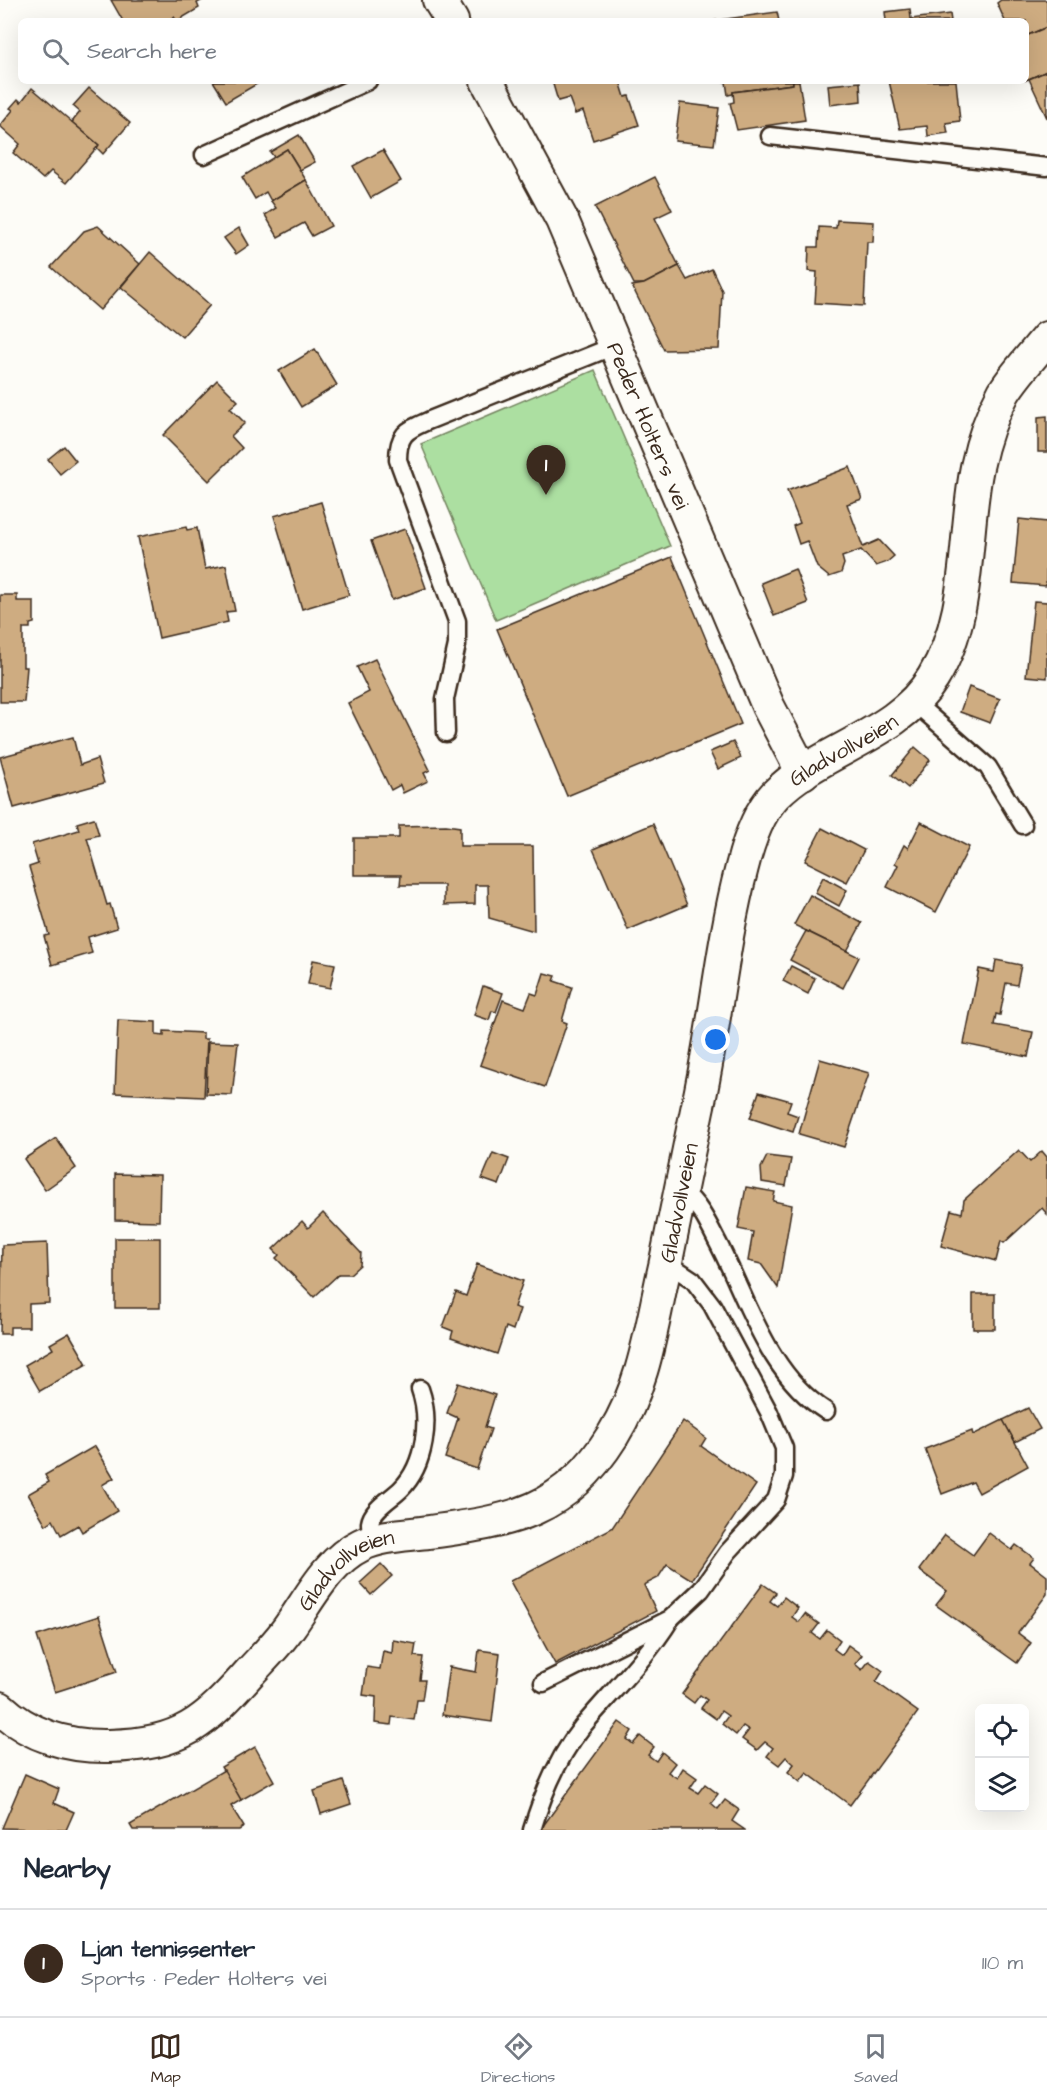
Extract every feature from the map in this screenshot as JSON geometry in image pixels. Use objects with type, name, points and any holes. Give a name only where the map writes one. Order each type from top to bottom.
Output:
[{"type":"street","points":[[439,0],[450,18]]},
{"type":"street","name":"Peder Holters vei","points":[[489,84],[562,220],[614,345],[637,392],[768,706],[803,774]]},
{"type":"street","name":"Gladvollveien","points":[[0,1708],[16,1722],[44,1736],[92,1747],[147,1744],[182,1733],[212,1714],[226,1700],[288,1630],[311,1593],[337,1564],[361,1545],[388,1537],[494,1524],[530,1511],[562,1494],[587,1470],[626,1413],[644,1363],[682,1191],[743,861],[758,823],[774,797],[803,774],[884,727],[914,702],[932,681],[947,650],[959,616],[978,463],[991,424],[1005,392],[1047,338]]},
{"type":"lane","points":[[204,155],[361,84]]},
{"type":"lane","points":[[770,136],[1047,167]]},
{"type":"lane","points":[[446,733],[444,699],[457,645],[457,621],[398,460],[400,440],[409,429],[614,345]]},
{"type":"lane","points":[[914,702],[988,766],[1023,825]]},
{"type":"lane","points":[[682,1191],[692,1199],[706,1221],[748,1307],[782,1367],[814,1403],[826,1411]]},
{"type":"lane","points":[[532,1830],[543,1796],[557,1765],[581,1728],[656,1642],[670,1619],[701,1590],[728,1552],[776,1500],[784,1476],[784,1448],[769,1412],[712,1305],[693,1280],[666,1262]]},
{"type":"lane","points":[[372,1542],[370,1523],[375,1512],[402,1488],[412,1474],[420,1455],[426,1416],[420,1389]]},
{"type":"lane","points":[[543,1683],[670,1619]]},
{"type":"green space","points":[[595,370],[670,546],[496,620],[421,444]]},
{"type":"building","points":[[111,0],[203,0],[197,3],[199,8],[182,18],[121,18]]},
{"type":"building","points":[[1001,0],[1047,0],[1047,27],[1029,35],[1029,18],[1004,18],[997,3]]},
{"type":"building","points":[[910,9],[911,18],[886,18],[885,12]]},
{"type":"building","points":[[777,12],[778,18],[734,18]]},
{"type":"building","points":[[950,14],[951,18],[919,18]]},
{"type":"building","points":[[1047,27],[1047,71],[1029,79],[1029,35]]},
{"type":"building","points":[[1047,71],[1047,118],[1029,79]]},
{"type":"building","points":[[215,84],[257,84],[226,102]]},
{"type":"building","points":[[553,84],[621,84],[625,97],[629,96],[639,125],[593,140],[583,111],[575,114],[569,98],[558,101]]},
{"type":"building","points":[[726,84],[793,84],[733,92],[728,95]]},
{"type":"building","points":[[799,84],[805,120],[737,130],[730,103],[734,102],[733,92]]},
{"type":"building","points":[[860,84],[861,101],[830,105],[828,85]]},
{"type":"building","points":[[890,84],[956,84],[960,121],[946,123],[948,133],[928,136],[927,126],[900,129]]},
{"type":"building","points":[[32,88],[99,145],[66,183],[51,171],[43,179],[13,153],[20,144],[0,126],[13,110],[10,108],[18,99],[21,102]]},
{"type":"building","points":[[89,88],[130,123],[103,154],[97,148],[99,145],[72,122],[80,112],[73,106]]},
{"type":"building","points":[[680,103],[719,108],[714,145],[675,141]]},
{"type":"building","points":[[299,135],[315,162],[300,170],[287,149],[274,157],[270,152]]},
{"type":"building","points":[[287,149],[306,180],[271,201],[266,192],[255,199],[242,177]]},
{"type":"building","points":[[383,150],[401,181],[371,198],[353,166]]},
{"type":"building","points":[[655,177],[672,210],[655,218],[679,266],[644,284],[634,284],[595,207]]},
{"type":"building","points":[[306,180],[331,226],[312,236],[304,223],[278,237],[265,215],[276,208],[271,201]]},
{"type":"building","points":[[837,220],[874,222],[873,242],[867,242],[864,306],[815,303],[817,272],[808,271],[809,247],[818,247],[819,227],[836,228]]},
{"type":"building","points":[[98,226],[140,264],[100,310],[51,267],[84,231]]},
{"type":"building","points":[[239,228],[249,245],[236,254],[224,238]]},
{"type":"building","points":[[150,252],[210,305],[182,337],[121,287]]},
{"type":"building","points":[[679,266],[687,280],[712,269],[722,291],[719,349],[664,350],[632,286],[644,284]]},
{"type":"building","points":[[315,349],[337,385],[301,407],[279,371]]},
{"type":"building","points":[[217,380],[238,401],[230,408],[245,423],[231,436],[242,448],[209,481],[163,435]]},
{"type":"building","points":[[1047,416],[1047,452],[1038,452],[1038,417]]},
{"type":"building","points":[[64,446],[76,461],[60,474],[48,459]]},
{"type":"building","points":[[850,467],[862,499],[847,504],[863,547],[879,540],[894,556],[887,562],[876,566],[861,550],[842,557],[844,564],[841,573],[829,577],[817,567],[807,541],[799,544],[793,526],[800,523],[787,491]]},
{"type":"building","points":[[321,502],[349,595],[302,609],[274,516]]},
{"type":"building","points":[[1019,519],[1047,522],[1046,586],[1013,583]]},
{"type":"building","points":[[186,527],[187,530],[197,528],[205,569],[226,565],[235,611],[226,612],[228,622],[159,638],[138,537]]},
{"type":"building","points":[[405,529],[426,588],[392,600],[371,541]]},
{"type":"building","points":[[672,557],[741,724],[567,796],[497,629]]},
{"type":"building","points":[[795,569],[808,603],[774,616],[761,583]]},
{"type":"building","points":[[0,595],[17,595],[17,601],[34,601],[34,623],[30,624],[30,628],[23,628],[23,667],[27,667],[24,702],[0,702]]},
{"type":"building","points":[[1034,601],[1047,602],[1047,678],[1026,676]]},
{"type":"building","points":[[375,659],[430,770],[424,773],[428,781],[403,793],[400,785],[391,790],[348,703],[369,692],[357,667]]},
{"type":"building","points":[[969,687],[1000,699],[990,723],[960,712]]},
{"type":"building","points":[[73,737],[80,765],[97,759],[104,783],[14,808],[0,757]]},
{"type":"building","points":[[733,742],[741,758],[718,769],[710,752]]},
{"type":"building","points":[[915,747],[930,760],[908,788],[892,775]]},
{"type":"building","points":[[94,818],[99,835],[87,838],[107,905],[110,904],[117,928],[88,937],[92,953],[52,965],[44,936],[49,935],[29,867],[38,864],[32,844],[79,830],[77,823]]},
{"type":"building","points":[[921,822],[969,847],[936,912],[887,887],[898,865],[895,863],[904,845],[908,848]]},
{"type":"building","points":[[653,824],[687,905],[628,930],[593,849]]},
{"type":"building","points":[[399,826],[460,827],[460,846],[533,846],[534,931],[489,918],[488,885],[475,885],[475,904],[444,905],[444,885],[400,885],[401,875],[354,875],[354,838],[399,838]]},
{"type":"building","points":[[822,828],[864,850],[847,882],[805,861]]},
{"type":"building","points":[[823,877],[847,890],[839,906],[815,893]]},
{"type":"building","points":[[810,895],[862,923],[847,951],[794,925]]},
{"type":"building","points":[[806,931],[859,957],[843,988],[790,960]]},
{"type":"building","points":[[313,960],[335,964],[330,988],[308,984]]},
{"type":"building","points":[[996,960],[1021,965],[1017,985],[1006,983],[1000,1015],[996,1014],[994,1025],[1033,1032],[1028,1057],[964,1044],[979,969],[994,972]]},
{"type":"building","points":[[791,966],[815,978],[808,994],[783,981]]},
{"type":"building","points":[[544,973],[556,976],[554,981],[572,987],[562,1021],[567,1023],[545,1087],[480,1065],[503,1000],[525,1008],[531,993],[537,995]]},
{"type":"building","points":[[483,986],[503,993],[496,1012],[492,1011],[489,1020],[474,1015]]},
{"type":"building","points":[[118,1020],[156,1022],[156,1035],[164,1036],[164,1031],[203,1033],[203,1039],[207,1039],[204,1097],[115,1093]]},
{"type":"building","points":[[208,1042],[238,1043],[232,1095],[206,1094]]},
{"type":"building","points":[[820,1059],[869,1073],[844,1147],[799,1134]]},
{"type":"building","points":[[759,1092],[791,1101],[787,1112],[798,1116],[793,1132],[750,1118]]},
{"type":"building","points":[[56,1138],[76,1168],[45,1190],[24,1159]]},
{"type":"building","points":[[1019,1150],[1030,1162],[1042,1151],[1047,1157],[1047,1214],[1042,1208],[1004,1243],[1001,1241],[996,1261],[941,1246],[951,1210],[962,1213],[964,1200]]},
{"type":"building","points":[[493,1153],[509,1159],[499,1185],[482,1179]]},
{"type":"building","points":[[767,1156],[791,1159],[786,1186],[762,1182],[761,1168]]},
{"type":"building","points":[[115,1174],[160,1175],[159,1221],[115,1220]]},
{"type":"building","points":[[746,1187],[775,1192],[773,1201],[792,1205],[778,1288],[761,1264],[748,1261],[753,1232],[738,1229]]},
{"type":"building","points":[[323,1213],[361,1253],[360,1265],[350,1274],[339,1274],[314,1297],[276,1258],[279,1255],[273,1249],[302,1221],[308,1228]]},
{"type":"building","points":[[115,1238],[160,1238],[160,1308],[115,1308]]},
{"type":"building","points":[[47,1243],[49,1303],[29,1304],[29,1327],[10,1327],[10,1334],[0,1334],[2,1245]]},
{"type":"building","points":[[477,1264],[523,1281],[514,1307],[520,1309],[513,1330],[506,1327],[497,1354],[451,1338],[453,1331],[443,1327],[456,1292],[466,1296]]},
{"type":"building","points":[[973,1294],[995,1294],[995,1329],[973,1329]]},
{"type":"building","points":[[69,1333],[87,1364],[40,1391],[25,1365],[53,1349],[50,1344]]},
{"type":"building","points":[[458,1383],[495,1395],[485,1427],[491,1429],[477,1469],[445,1458],[458,1418],[447,1413]]},
{"type":"building","points":[[1028,1408],[1040,1429],[1015,1442],[1003,1420]]},
{"type":"building","points":[[1003,1420],[1028,1466],[979,1493],[973,1482],[942,1494],[925,1449],[972,1431],[973,1435]]},
{"type":"building","points":[[683,1421],[706,1438],[701,1446],[756,1485],[692,1580],[667,1564],[658,1578],[644,1585],[656,1611],[555,1664],[510,1581],[612,1528]]},
{"type":"building","points":[[95,1446],[114,1478],[102,1485],[117,1511],[82,1532],[78,1525],[61,1535],[53,1520],[46,1525],[28,1494],[49,1482],[45,1475]]},
{"type":"building","points":[[989,1533],[1012,1550],[1016,1545],[1034,1558],[1030,1563],[1047,1576],[1047,1594],[1018,1633],[1031,1643],[1017,1663],[936,1605],[947,1591],[919,1570],[945,1535],[973,1555]]},
{"type":"building","points":[[381,1564],[392,1576],[371,1595],[360,1583]]},
{"type":"building","points":[[763,1584],[776,1593],[770,1601],[777,1606],[784,1597],[798,1608],[792,1617],[799,1622],[805,1614],[819,1624],[812,1633],[820,1639],[827,1630],[840,1640],[834,1649],[842,1655],[848,1645],[862,1655],[855,1664],[862,1670],[869,1661],[883,1671],[876,1682],[918,1712],[850,1805],[807,1773],[800,1782],[788,1772],[794,1764],[786,1757],[779,1765],[767,1756],[773,1748],[765,1742],[757,1750],[742,1739],[749,1730],[743,1726],[736,1735],[722,1724],[728,1716],[721,1711],[716,1719],[701,1708],[707,1700],[700,1695],[694,1703],[682,1694]]},
{"type":"building","points":[[99,1616],[117,1672],[55,1692],[37,1636]]},
{"type":"building","points":[[393,1640],[416,1644],[414,1656],[423,1657],[420,1680],[425,1680],[422,1700],[417,1700],[414,1720],[392,1717],[391,1725],[375,1723],[376,1697],[363,1695],[367,1667],[380,1669],[383,1651],[392,1653]]},
{"type":"building","points":[[479,1650],[500,1653],[492,1722],[442,1715],[449,1667],[476,1672]]},
{"type":"building","points":[[619,1722],[632,1731],[627,1739],[633,1744],[640,1736],[654,1747],[648,1755],[656,1761],[662,1752],[675,1763],[668,1772],[677,1778],[683,1768],[697,1778],[690,1788],[698,1793],[705,1784],[718,1794],[711,1803],[718,1809],[725,1800],[739,1810],[732,1821],[745,1830],[540,1830]]},
{"type":"building","points":[[255,1747],[274,1781],[241,1800],[221,1767]]},
{"type":"building","points":[[224,1770],[241,1800],[231,1806],[244,1827],[239,1830],[133,1830],[130,1825]]},
{"type":"building","points":[[25,1774],[59,1789],[54,1803],[74,1812],[66,1830],[2,1828]]},
{"type":"building","points":[[343,1781],[351,1804],[321,1814],[314,1791]]},
{"type":"place","name":"Ljan tennissenter","points":[[546,495]]}]
